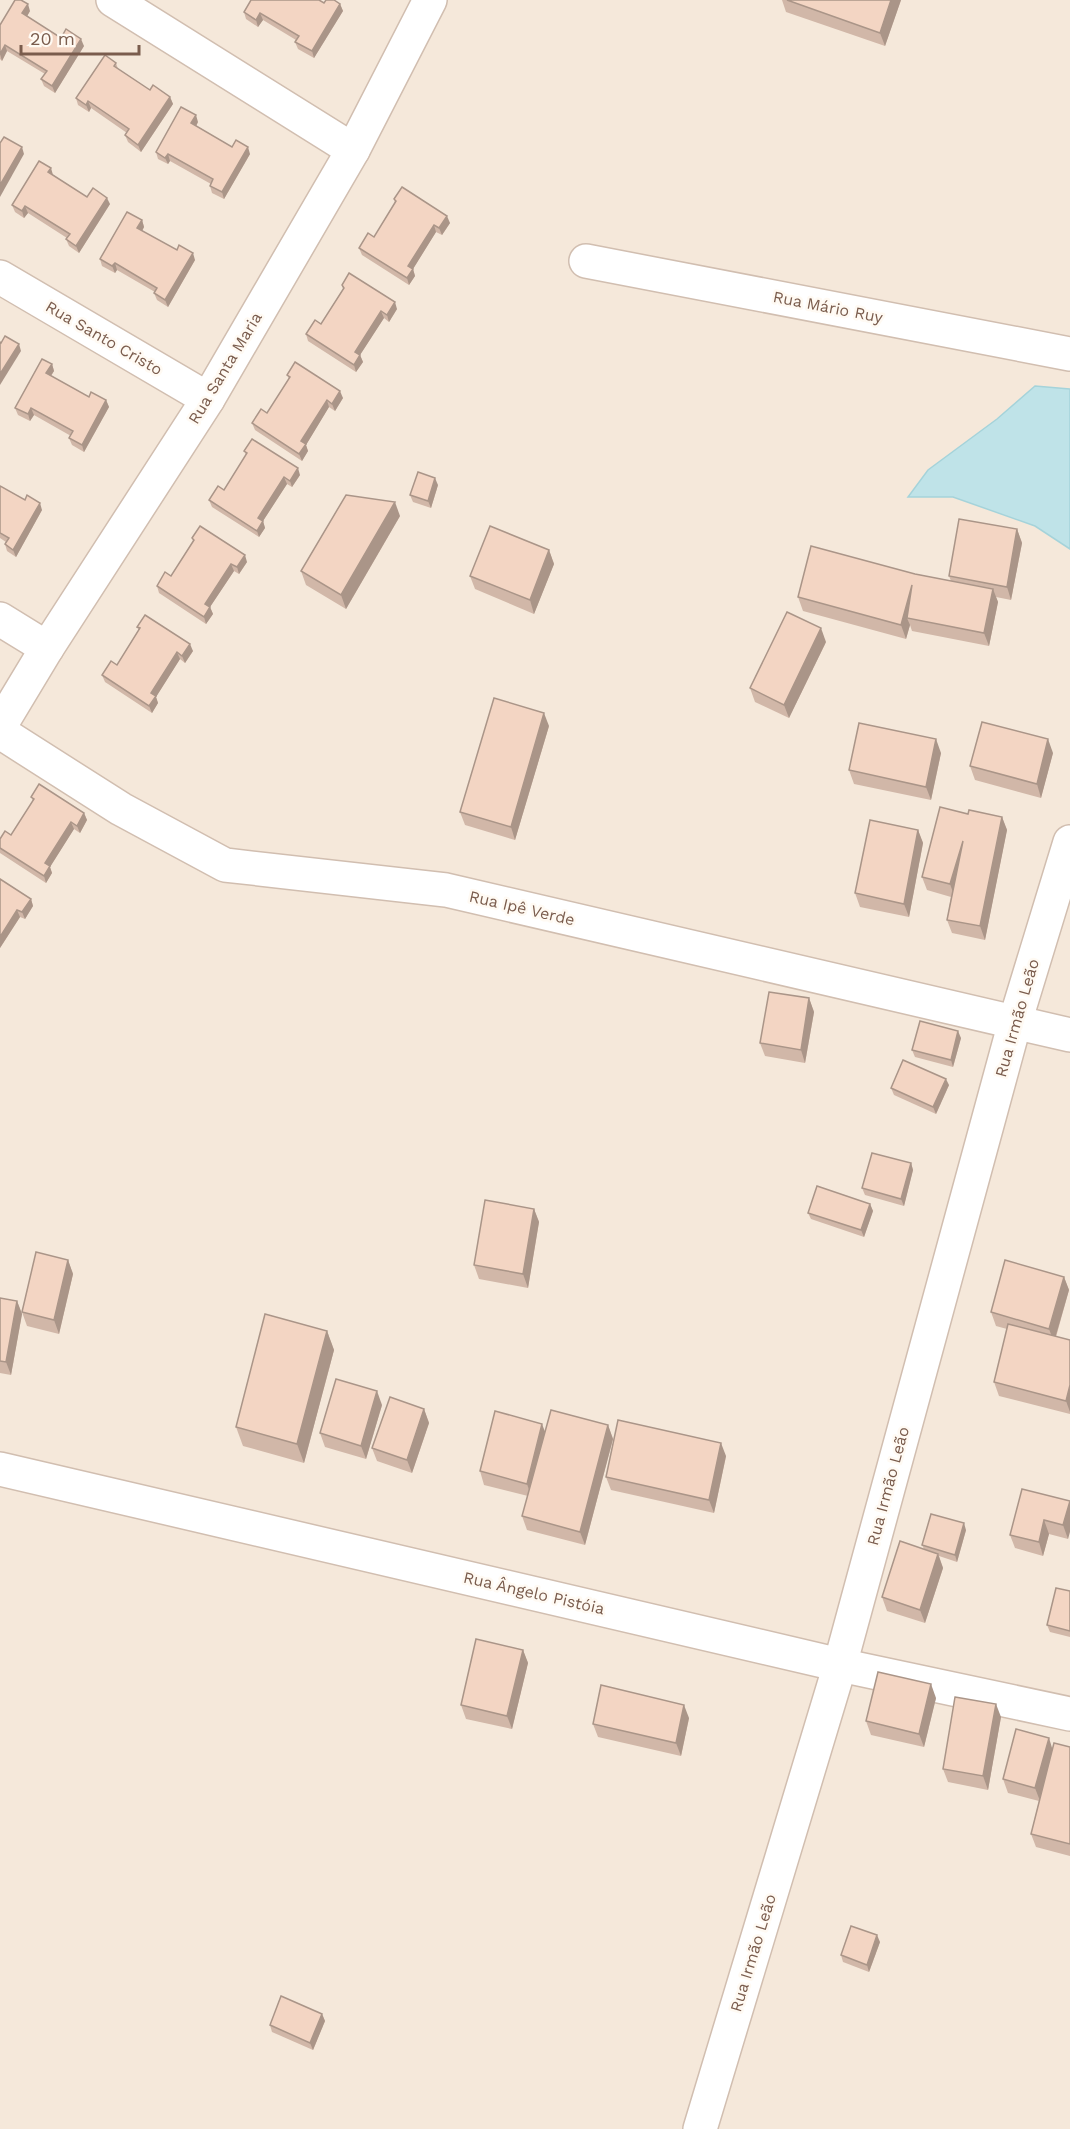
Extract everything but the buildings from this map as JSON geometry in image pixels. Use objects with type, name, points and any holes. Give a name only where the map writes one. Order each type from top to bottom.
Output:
[{"type":"street","points":[[113,0],[353,150]]},
{"type":"street","name":"Rua Santa Maria","points":[[0,726],[47,648],[208,399],[353,150],[430,0]]},
{"type":"street","name":"Rua Mário Ruy","points":[[585,261],[1070,354]]},
{"type":"street","name":"Rua Santo Cristo","points":[[0,277],[208,399]]},
{"type":"street","points":[[0,619],[47,648]]},
{"type":"street","name":"Rua Ipê Verde","points":[[0,732],[121,809],[225,865],[446,890],[1070,1035]]},
{"type":"street","name":"Rua Irmão Leão","points":[[700,2129],[840,1665],[1015,1022],[1070,842]]},
{"type":"street","name":"Rua Ângelo Pistóia","points":[[0,1468],[840,1665],[1070,1713]]},
{"type":"shaded area","points":[[0,0],[1070,0],[1070,2129],[0,2129]]},
{"type":"water","points":[[1035,386],[1070,389],[1070,549],[1035,526],[953,497],[908,497],[928,470],[997,419]]}]
